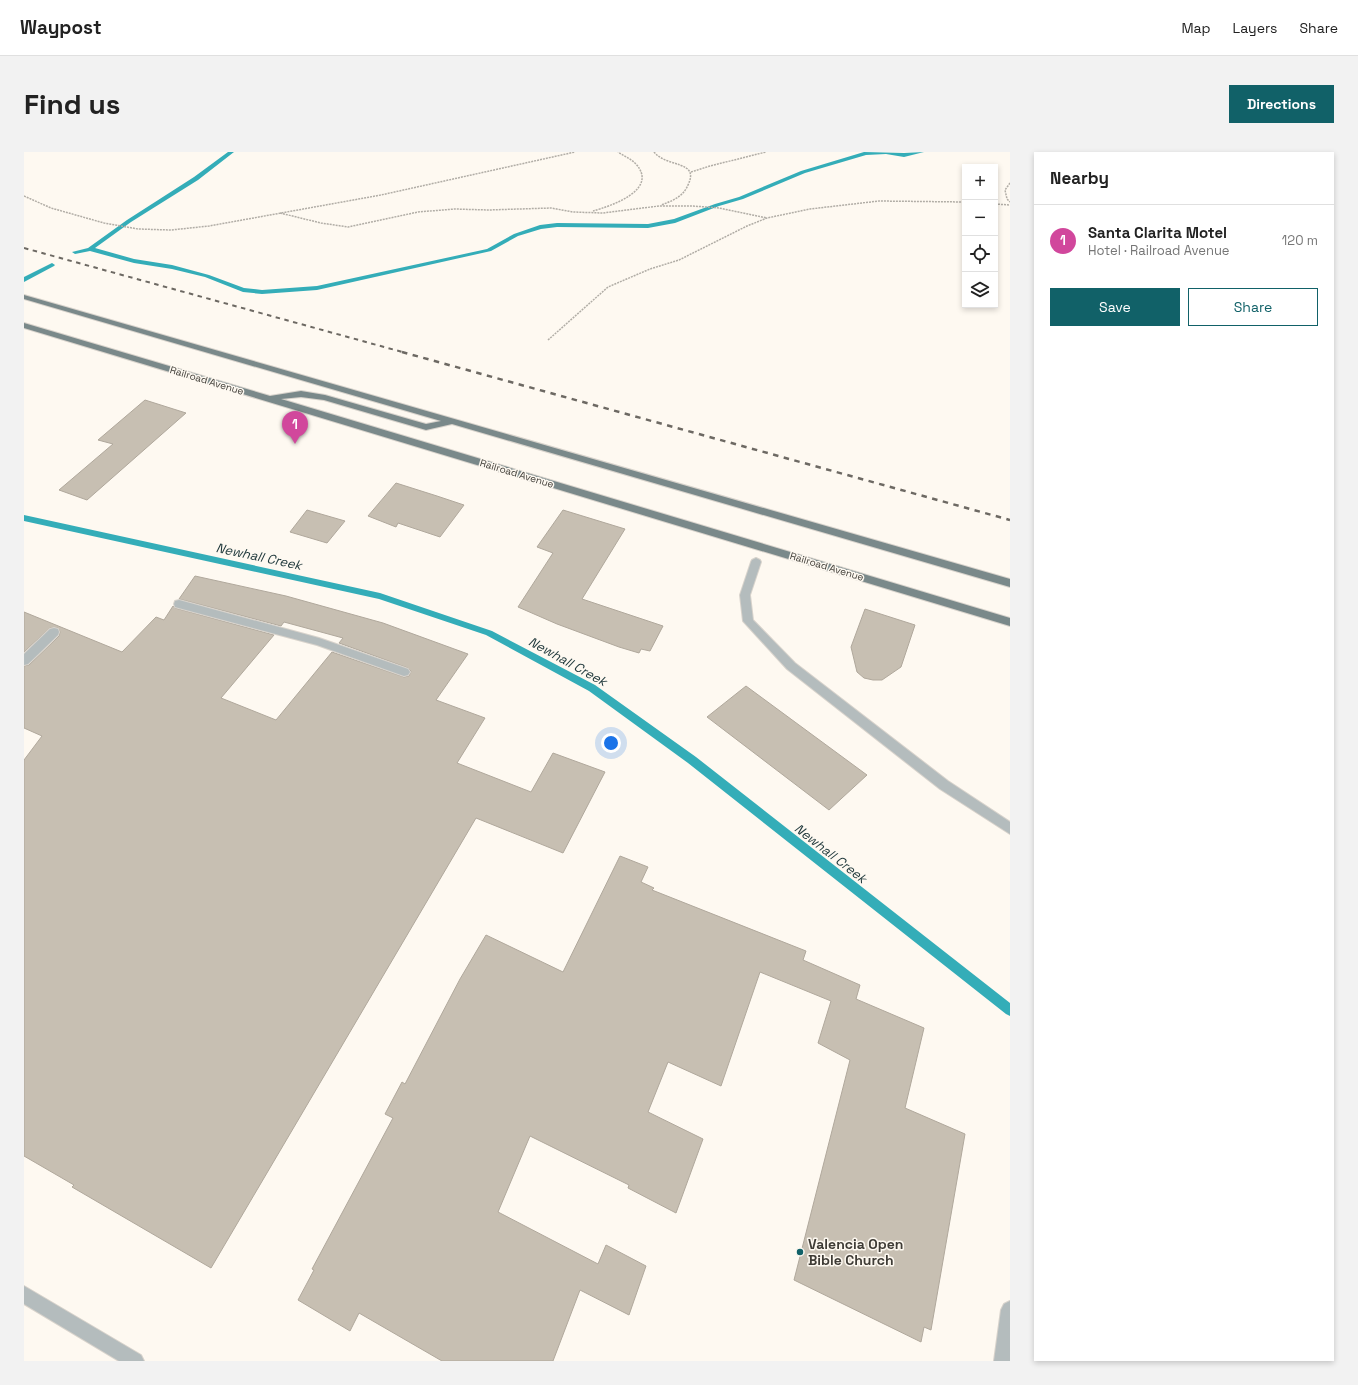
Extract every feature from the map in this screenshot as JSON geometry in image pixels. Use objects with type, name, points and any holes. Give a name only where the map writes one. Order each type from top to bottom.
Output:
[{"type":"main road","points":[[24,297],[1010,583]]},
{"type":"main road","name":"Railroad Avenue","points":[[24,325],[1010,622]]},
{"type":"main road","points":[[270,399],[301,394],[325,398],[426,427],[451,422]]},
{"type":"street","points":[[756,562],[745,596],[748,621],[791,666],[944,785],[1010,829]]},
{"type":"street","points":[[179,604],[319,642],[404,672]]},
{"type":"street","points":[[24,662],[54,632]]},
{"type":"street","points":[[24,1294],[135,1361]]},
{"type":"street","points":[[1003,1361],[1010,1310]]},
{"type":"path","points":[[24,196],[36,203],[122,226],[152,230],[181,228],[238,221],[367,198],[575,152]]},
{"type":"path","points":[[589,212],[623,201],[634,192],[640,184],[641,174],[637,166],[618,152]]},
{"type":"path","points":[[654,152],[660,159],[666,162],[682,165],[689,168],[691,172],[691,180],[685,192],[674,200],[659,206]]},
{"type":"path","points":[[691,172],[710,164],[766,152]]},
{"type":"path","points":[[1010,183],[1005,190],[1006,200],[1010,202]]},
{"type":"path","points":[[548,340],[608,288],[650,270],[679,260],[767,218],[810,209],[879,201],[962,202]]},
{"type":"path","points":[[998,204],[1010,205]]},
{"type":"path","points":[[278,213],[321,223],[348,227],[418,212],[455,209],[488,210],[551,208],[603,213],[659,206],[719,208],[767,218]]},
{"type":"building","points":[[145,400],[186,413],[87,500],[59,490],[113,444],[98,440]]},
{"type":"building","points":[[396,483],[464,505],[440,537],[398,523],[396,527],[368,516]]},
{"type":"building","points":[[307,510],[345,521],[327,543],[290,532]]},
{"type":"building","points":[[563,510],[625,529],[582,599],[663,626],[650,651],[641,649],[639,653],[619,647],[557,624],[518,607],[553,553],[537,547]]},
{"type":"building","points":[[195,576],[286,596],[383,623],[468,654],[436,700],[485,718],[457,763],[531,792],[553,753],[605,772],[563,853],[476,818],[211,1268],[72,1187],[74,1185],[24,1156],[24,760],[42,736],[24,728],[24,666],[29,665],[59,636],[60,632],[58,628],[50,628],[24,652],[24,612],[122,652],[156,617],[164,620],[173,606],[175,608],[274,635],[221,698],[276,720],[332,652],[404,677],[409,676],[411,671],[408,668],[339,643],[343,638],[284,622],[281,626],[179,599]]},
{"type":"building","points":[[865,609],[915,625],[901,667],[882,680],[864,678],[857,672],[851,647]]},
{"type":"building","points":[[746,686],[867,775],[829,810],[707,717]]},
{"type":"building","points":[[620,856],[648,867],[641,882],[654,888],[652,890],[806,951],[803,960],[860,985],[856,999],[924,1028],[905,1108],[965,1134],[931,1330],[924,1327],[921,1342],[794,1280],[850,1060],[818,1043],[831,1001],[760,972],[721,1086],[668,1062],[648,1112],[703,1139],[676,1213],[628,1188],[629,1185],[530,1136],[498,1212],[598,1264],[606,1245],[646,1266],[629,1315],[580,1290],[553,1361],[442,1361],[359,1313],[350,1331],[298,1300],[314,1270],[312,1269],[393,1118],[385,1114],[402,1082],[405,1084],[460,979],[486,935],[563,972]]},
{"type":"waterway","points":[[90,249],[129,221],[208,170],[231,152]]},
{"type":"waterway","points":[[90,249],[134,261],[172,267],[207,276],[243,290],[262,292],[317,288],[489,250],[516,235],[540,227],[557,225],[648,226],[675,221],[717,205],[741,198],[803,172],[866,153],[886,152],[904,155],[921,152]]},
{"type":"waterway","points":[[75,252],[90,249]]},
{"type":"waterway","points":[[24,280],[52,265]]},
{"type":"waterway","name":"Newhall Creek","points":[[24,518],[380,596],[489,633],[592,688],[692,760],[1010,1010]]},
{"type":"railway","points":[[24,248],[406,353]]},
{"type":"railway","points":[[402,352],[1010,520]]},
{"type":"place","name":"Santa Clarita Motel","points":[[295,444]]},
{"type":"place","name":"Valencia Open Bible Church","points":[[800,1252]]}]
